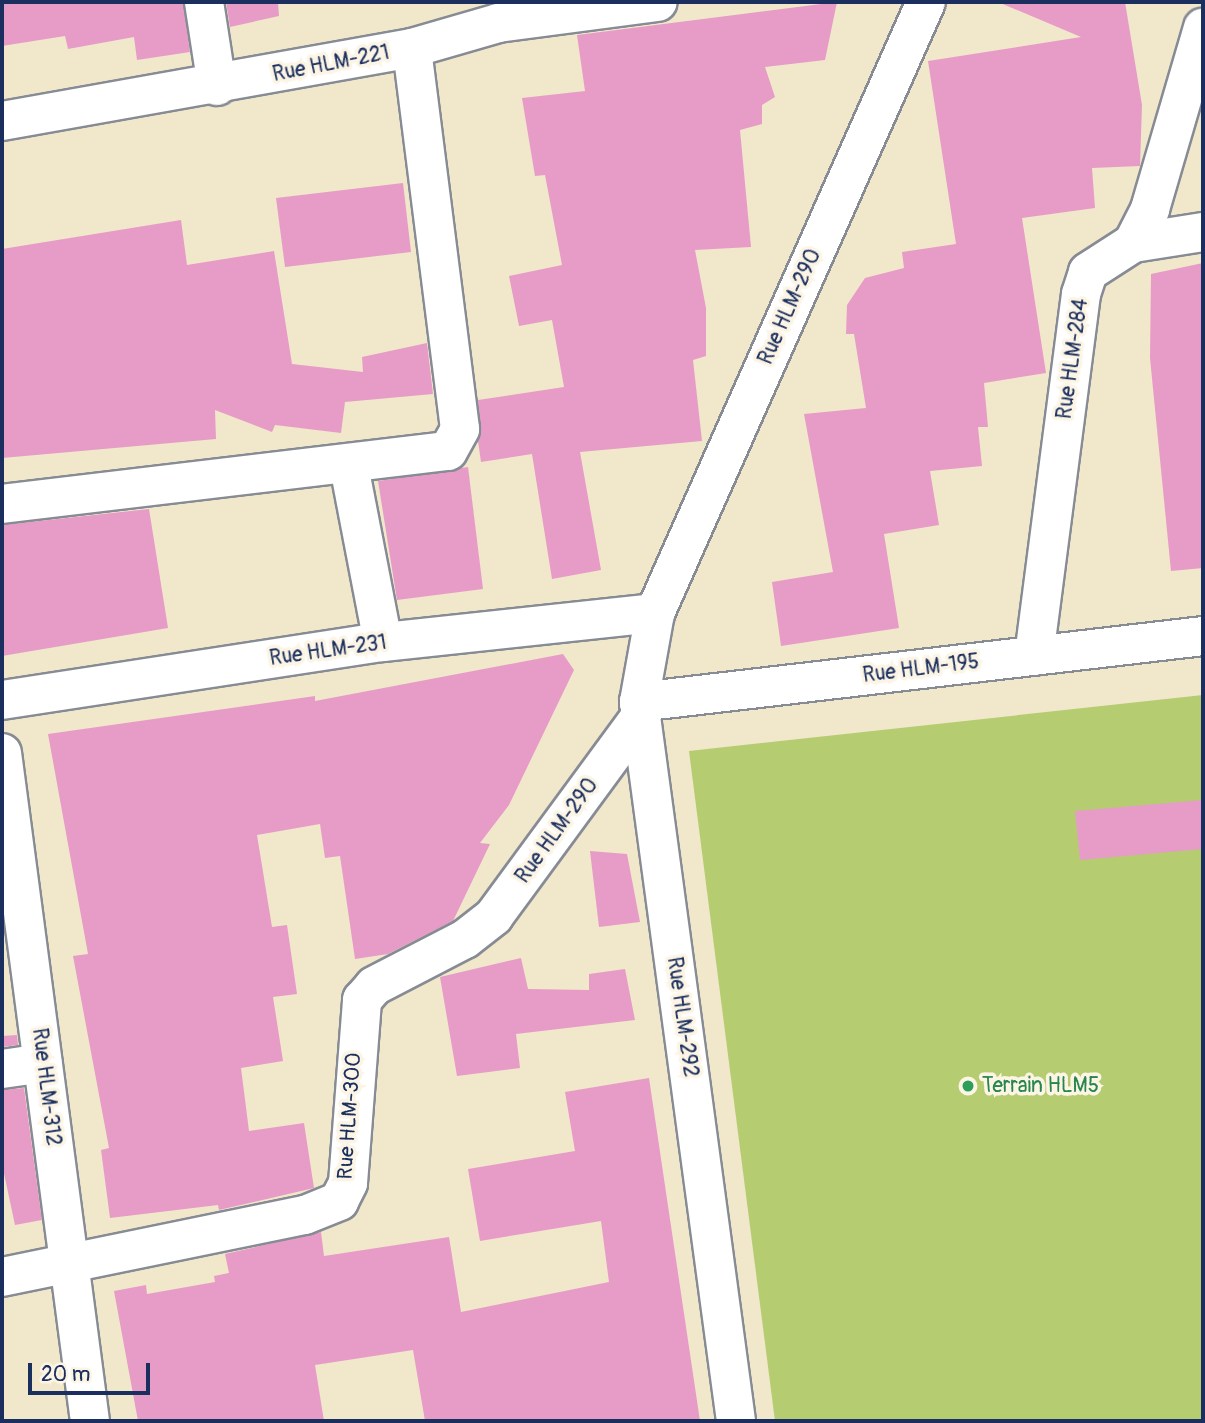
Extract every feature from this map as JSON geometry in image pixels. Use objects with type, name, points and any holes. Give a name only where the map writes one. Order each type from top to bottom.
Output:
[{"type":"street","points":[[204,2],[217,86]]},
{"type":"street","name":"Rue HLM-221","points":[[2,121],[217,86],[412,48],[498,23],[568,7],[658,2]]},
{"type":"street","name":"Rue HLM-290","points":[[655,613],[926,2]]},
{"type":"street","points":[[1133,243],[1168,159],[1198,41]]},
{"type":"street","points":[[2,504],[433,457],[448,451],[460,429],[412,48]]},
{"type":"street","name":"Rue HLM-284","points":[[1034,656],[1081,294],[1101,259],[1133,243],[1203,232]]},
{"type":"street","points":[[349,466],[383,642]]},
{"type":"street","name":"Rue HLM-231","points":[[2,700],[383,642],[655,613]]},
{"type":"street","name":"Rue HLM-292","points":[[655,613],[640,709],[736,1421]]},
{"type":"street","name":"Rue HLM-195","points":[[640,709],[1203,636]]},
{"type":"street","name":"Rue HLM-290","points":[[465,939],[494,916],[640,709]]},
{"type":"street","name":"Rue HLM-312","points":[[2,753],[90,1421]]},
{"type":"street","name":"Rue HLM-300","points":[[2,1277],[70,1268],[305,1215],[339,1201],[348,1184],[362,1000],[374,986],[465,939]]},
{"type":"street","points":[[2,1069],[43,1063]]},
{"type":"green space","name":"Terrain HLM5","points":[[1203,695],[1203,1421],[775,1421],[689,751]]},
{"type":"building","points":[[2,2],[183,2],[190,52],[137,60],[134,37],[68,49],[65,36],[2,46]]},
{"type":"building","points":[[226,2],[278,2],[279,16],[230,27]]},
{"type":"building","points":[[837,2],[825,60],[765,67],[775,97],[762,105],[762,124],[740,130],[751,247],[695,250],[706,308],[706,356],[693,360],[702,441],[580,452],[601,570],[552,579],[532,454],[481,462],[478,441],[478,400],[564,387],[552,320],[519,326],[509,276],[562,265],[545,175],[535,176],[522,98],[585,91],[577,35]]},
{"type":"building","points":[[998,2],[1125,2],[1142,105],[1140,166],[1092,168],[1095,208],[1022,218],[1046,373],[984,383],[988,427],[978,427],[982,466],[930,471],[939,525],[884,534],[899,628],[781,646],[772,582],[833,572],[804,414],[866,408],[854,334],[846,334],[847,305],[865,278],[904,268],[902,252],[956,244],[928,61],[1081,37]]},
{"type":"building","points":[[403,183],[411,252],[285,267],[276,198]]},
{"type":"building","points":[[181,220],[187,265],[274,251],[292,364],[363,372],[362,357],[427,343],[433,394],[345,402],[341,433],[275,425],[272,432],[215,410],[216,439],[2,458],[2,249]]},
{"type":"building","points":[[1203,263],[1203,568],[1171,571],[1150,358],[1151,274]]},
{"type":"building","points":[[468,467],[483,589],[397,600],[378,481]]},
{"type":"building","points":[[149,509],[168,628],[2,656],[2,525]]},
{"type":"building","points":[[563,654],[574,670],[509,805],[480,843],[490,844],[453,921],[388,954],[355,959],[340,856],[325,858],[320,824],[257,835],[272,927],[287,925],[297,994],[273,997],[283,1061],[241,1068],[249,1131],[304,1123],[314,1188],[219,1210],[218,1205],[110,1218],[101,1150],[109,1148],[73,956],[88,954],[48,734],[315,696],[315,701]]},
{"type":"building","points":[[1203,800],[1203,849],[1080,860],[1075,811]]},
{"type":"building","points":[[590,851],[627,854],[640,922],[599,927]]},
{"type":"building","points":[[521,958],[528,989],[589,990],[589,974],[625,969],[635,1020],[516,1034],[520,1068],[457,1076],[440,977]]},
{"type":"building","points":[[17,1035],[18,1045],[2,1047],[2,1036]]},
{"type":"building","points":[[649,1078],[700,1421],[425,1421],[413,1350],[315,1365],[324,1421],[138,1421],[114,1291],[146,1285],[147,1294],[215,1282],[214,1276],[229,1273],[225,1254],[321,1232],[324,1256],[449,1237],[461,1312],[609,1282],[601,1221],[480,1241],[468,1169],[575,1151],[565,1092]]},
{"type":"building","points":[[24,1088],[42,1220],[15,1225],[2,1164],[2,1090]]},
{"type":"place","name":"Terrain HLM5","points":[[968,1086]]}]
